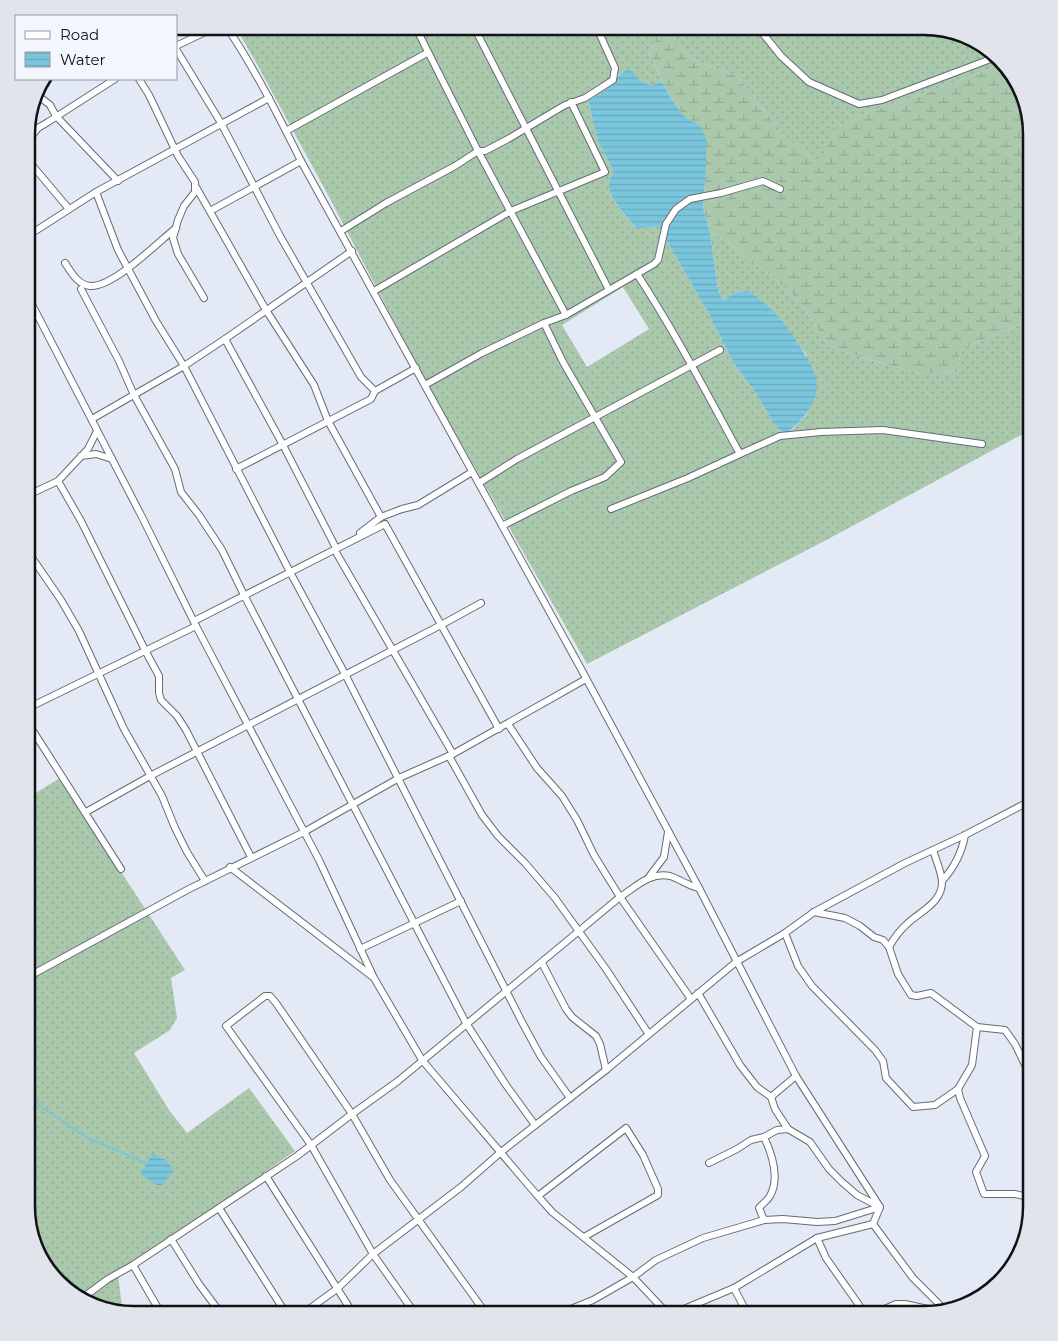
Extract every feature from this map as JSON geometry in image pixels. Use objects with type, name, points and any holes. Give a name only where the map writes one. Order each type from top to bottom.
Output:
[{"type":"street","points":[[178,46],[200,35]]},
{"type":"street","points":[[232,35],[269,98],[301,161],[586,678],[699,888],[796,1076],[880,1207]]},
{"type":"street","points":[[419,35],[478,151],[566,315]]},
{"type":"street","points":[[478,35],[609,290]]},
{"type":"street","points":[[341,231],[478,151],[485,151],[571,102],[585,98],[613,80],[615,68],[600,35]]},
{"type":"street","points":[[764,35],[781,56],[809,82],[859,104],[869,104],[882,100],[989,60]]},
{"type":"street","points":[[178,50],[221,123],[254,187],[361,377],[375,391]]},
{"type":"street","points":[[286,131],[427,53]]},
{"type":"street","points":[[35,132],[113,80]]},
{"type":"street","points":[[139,80],[149,95],[178,156],[266,310],[314,385],[328,421],[381,517]]},
{"type":"street","points":[[35,231],[96,192],[269,98]]},
{"type":"street","points":[[42,99],[50,105],[56,116],[118,180]]},
{"type":"street","points":[[374,291],[511,211],[605,172],[571,102]]},
{"type":"street","points":[[210,211],[301,161]]},
{"type":"street","points":[[35,169],[69,209]]},
{"type":"street","points":[[425,385],[482,353],[544,323],[566,315],[654,264],[658,260],[666,224],[676,209],[690,199],[722,193],[763,181],[780,189]]},
{"type":"street","points":[[196,187],[195,192],[184,206],[173,238],[175,246],[204,298]]},
{"type":"street","points":[[96,192],[110,233],[156,321],[184,366],[236,469],[345,674],[540,1057],[570,1098]]},
{"type":"street","points":[[65,263],[76,279],[90,286],[106,283],[128,268],[176,228]]},
{"type":"street","points":[[92,419],[184,366],[352,251]]},
{"type":"street","points":[[637,274],[691,365],[740,454]]},
{"type":"street","points":[[81,289],[119,361],[134,395],[175,469],[181,492],[222,550],[466,1023],[506,1085],[535,1125]]},
{"type":"street","points":[[35,310],[304,832],[374,978],[422,1060],[552,1212],[632,1277],[659,1306]]},
{"type":"street","points":[[502,526],[571,491],[605,477],[620,462],[563,362],[544,323]]},
{"type":"street","points":[[224,339],[337,551],[394,650],[482,815],[498,836],[526,863],[579,931],[648,1033]]},
{"type":"street","points":[[479,483],[517,459],[720,350]]},
{"type":"street","points":[[236,469],[371,400],[375,391],[416,368]]},
{"type":"street","points":[[611,509],[688,478],[780,436],[821,432],[883,430],[982,444]]},
{"type":"street","points":[[35,492],[58,481],[88,449],[98,431]]},
{"type":"street","points":[[81,456],[96,454],[112,459]]},
{"type":"street","points":[[290,572],[317,554],[337,551],[381,517],[418,505],[472,472]]},
{"type":"street","points":[[58,481],[81,521],[146,652],[160,676],[159,693],[161,700],[177,716],[186,730],[251,857]]},
{"type":"street","points":[[35,705],[146,652],[244,595],[385,524],[499,729]]},
{"type":"street","points":[[35,560],[79,632],[124,729],[162,796],[187,852],[205,881]]},
{"type":"street","points":[[86,812],[197,751],[481,603]]},
{"type":"street","points":[[35,973],[186,890],[304,832],[399,778],[451,755],[586,678]]},
{"type":"street","points":[[508,724],[537,768],[562,796],[577,820],[594,855],[620,897],[691,999]]},
{"type":"street","points":[[35,734],[121,868]]},
{"type":"street","points":[[313,1306],[338,1288],[373,1254],[467,1182],[501,1152],[606,1070],[648,1033],[736,962],[785,933],[814,912],[904,862],[965,835],[1023,805]]},
{"type":"street","points":[[87,1294],[266,1176],[398,1081],[620,897],[648,878],[664,857],[668,832]]},
{"type":"street","points":[[942,881],[963,848],[965,835]]},
{"type":"street","points":[[889,947],[896,935],[908,922],[933,904],[940,891],[942,881],[933,850]]},
{"type":"street","points":[[230,867],[374,978]]},
{"type":"street","points":[[648,878],[670,876],[690,886],[699,888]]},
{"type":"street","points":[[360,949],[461,901]]},
{"type":"street","points":[[814,912],[845,918],[860,926],[874,937],[883,940],[889,947],[898,974],[911,995],[917,996],[931,993],[977,1027],[1005,1030],[1023,1060]]},
{"type":"street","points":[[785,933],[798,966],[807,979],[822,997],[875,1050],[883,1061],[886,1078],[913,1106],[935,1104],[958,1088],[972,1065],[977,1027]]},
{"type":"street","points":[[542,963],[566,1009],[572,1017],[596,1036],[600,1044],[606,1070]]},
{"type":"street","points":[[698,993],[740,1065],[757,1087],[772,1098],[775,1109],[788,1129],[810,1142],[829,1169],[857,1195],[880,1207]]},
{"type":"street","points":[[410,1306],[373,1254],[311,1145],[226,1026],[264,996],[270,996],[276,1003],[352,1114],[390,1180],[480,1306]]},
{"type":"street","points":[[772,1098],[796,1076]]},
{"type":"street","points":[[958,1088],[960,1098],[986,1156],[976,1172],[984,1194],[1023,1196]]},
{"type":"street","points":[[538,1196],[626,1128],[643,1155],[658,1189],[658,1195],[584,1237]]},
{"type":"street","points":[[709,1163],[751,1140],[764,1137],[777,1130],[788,1129]]},
{"type":"street","points":[[764,1137],[776,1175],[770,1197],[759,1208],[764,1220]]},
{"type":"street","points":[[266,1176],[349,1306]]},
{"type":"street","points":[[578,1306],[593,1300],[632,1277],[656,1260],[703,1238],[764,1220],[835,1221],[880,1207]]},
{"type":"street","points":[[873,1224],[880,1207]]},
{"type":"street","points":[[219,1208],[281,1306]]},
{"type":"street","points":[[690,1306],[734,1288],[817,1238],[873,1224]]},
{"type":"street","points":[[873,1224],[913,1278],[940,1305]]},
{"type":"street","points":[[817,1238],[826,1258],[860,1306]]},
{"type":"street","points":[[171,1239],[198,1284],[215,1306]]},
{"type":"street","points":[[133,1265],[157,1306]]},
{"type":"street","points":[[734,1288],[743,1306]]},
{"type":"street","points":[[891,1306],[905,1304],[914,1306]]},
{"type":"green space","points":[[240,35],[657,35],[649,53],[662,81],[651,85],[641,81],[629,70],[624,71],[618,75],[602,94],[588,101],[597,139],[613,170],[609,184],[610,191],[620,209],[637,229],[658,226],[709,314],[733,362],[757,395],[774,424],[784,434],[793,429],[806,415],[815,395],[806,354],[770,308],[748,290],[735,293],[723,300],[718,290],[710,233],[727,242],[773,277],[800,302],[828,345],[863,358],[921,374],[957,372],[961,349],[1023,322],[1023,434],[830,538],[587,664],[421,373],[328,195]],"holes":[[[623,287],[649,329],[587,367],[562,325]]]},
{"type":"green space","points":[[657,35],[673,35],[691,59],[738,77],[784,136],[821,166],[831,130],[863,114],[996,67],[1013,90],[1020,108],[1022,121],[1023,322],[961,349],[957,372],[921,374],[863,358],[828,345],[800,302],[773,277],[727,242],[710,233],[703,207],[706,168],[699,125],[683,115],[670,97],[649,53]]},
{"type":"green space","points":[[673,35],[931,35],[950,38],[974,48],[996,67],[863,114],[821,166],[784,136],[738,77],[691,59]]},
{"type":"green space","points":[[60,778],[185,970],[171,978],[177,1018],[170,1030],[134,1053],[169,1110],[187,1133],[249,1088],[295,1151],[118,1275],[122,1305],[108,1303],[90,1296],[69,1281],[48,1257],[38,1233],[35,1207],[35,793]]},
{"type":"water","points":[[629,69],[644,83],[652,85],[662,81],[670,97],[683,115],[699,125],[706,137],[703,207],[710,233],[718,290],[723,300],[735,293],[748,290],[767,305],[782,321],[803,350],[813,369],[817,385],[813,402],[803,418],[784,434],[774,424],[757,395],[733,362],[709,314],[658,226],[637,229],[612,197],[609,182],[613,170],[597,139],[588,100],[602,93],[621,73]]},
{"type":"water","points":[[153,1153],[166,1160],[173,1169],[162,1185],[157,1185],[140,1174]]},
{"type":"waterway","points":[[35,1098],[40,1106],[86,1137],[146,1163]]}]
